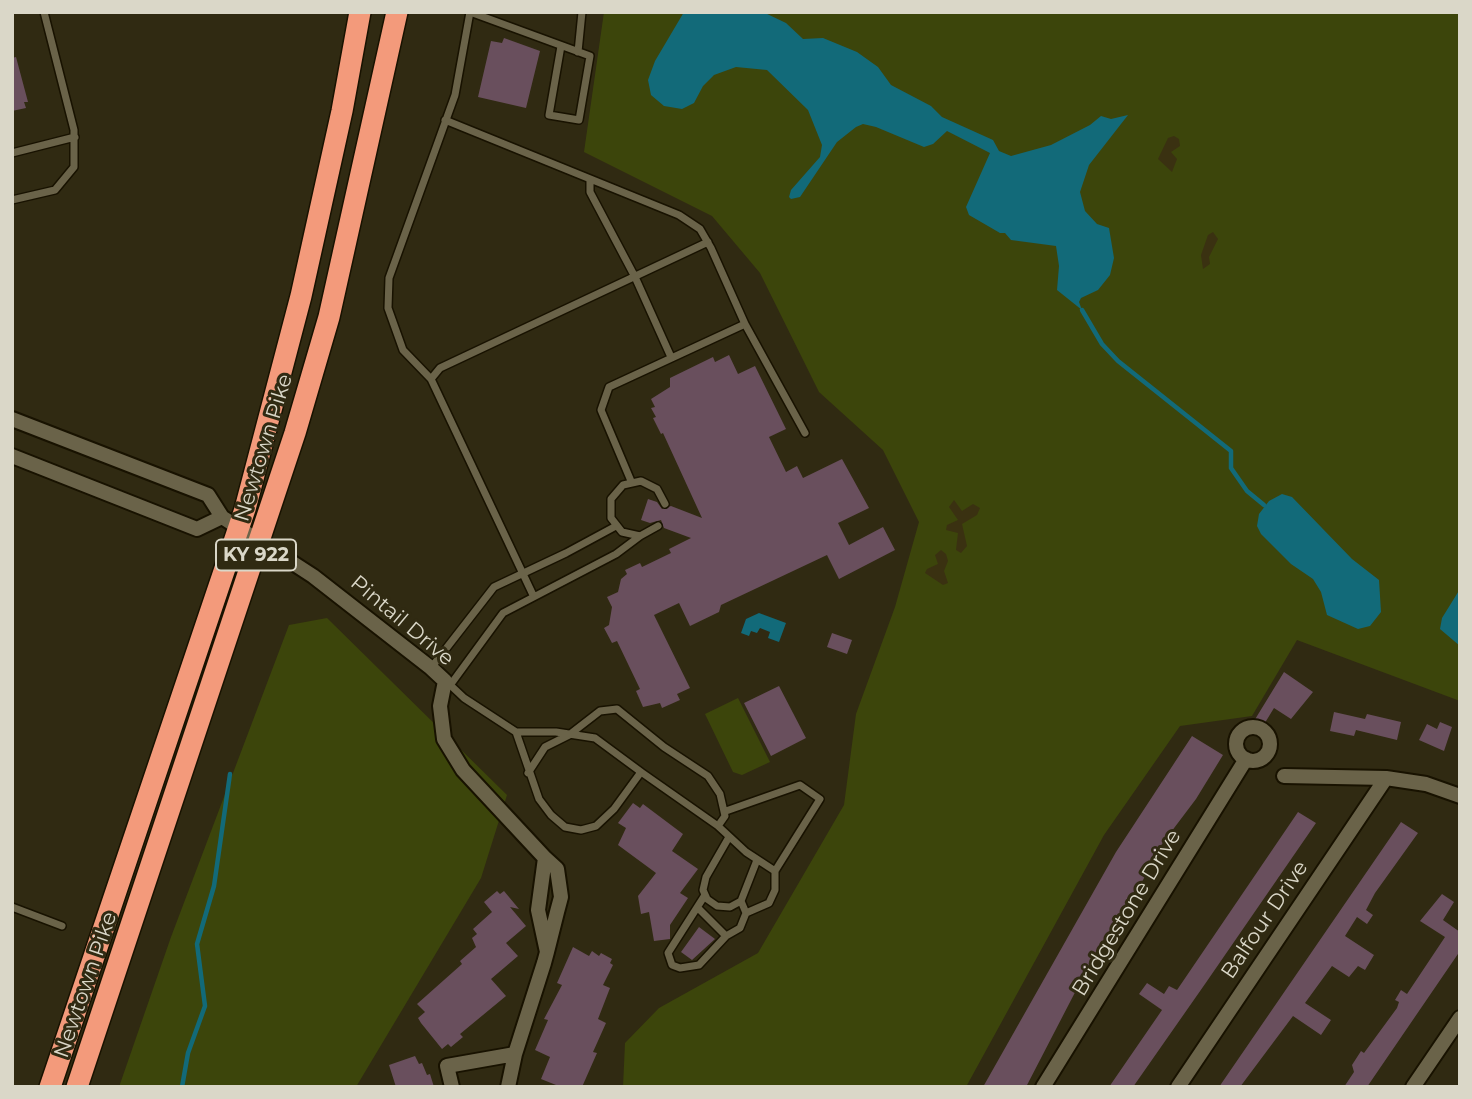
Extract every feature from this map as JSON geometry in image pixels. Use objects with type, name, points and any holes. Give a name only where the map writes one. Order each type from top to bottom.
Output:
[{"type":"highway","name":"Newtown Pike","points":[[50,1087],[301,296],[342,111],[360,12]]},
{"type":"highway","name":"Newtown Pike","points":[[77,1087],[261,540],[329,317],[397,12]]},
{"type":"street","name":"Pintail Drive","points":[[12,419],[208,495],[231,522],[313,576],[448,682],[440,706],[444,739],[463,770],[557,869],[561,897],[515,1054],[508,1087]]},
{"type":"street","points":[[12,456],[197,529],[231,522]]},
{"type":"street","name":"Bridgestone Drive","points":[[1043,1087],[1246,759]]},
{"type":"street","points":[[1284,776],[1386,778],[1426,784],[1460,796]]},
{"type":"street","name":"Balfour Drive","points":[[1178,1087],[1386,778]]},
{"type":"street","name":"Pintail Drive","points":[[545,858],[538,910],[547,952]]},
{"type":"street","points":[[1413,1087],[1460,1018]]},
{"type":"street","points":[[452,1087],[447,1066],[515,1054]]},
{"type":"lane","points":[[12,200],[55,190],[74,167],[75,137],[44,12]]},
{"type":"lane","points":[[533,595],[431,379],[402,351],[388,308],[388,290],[389,278],[455,95],[470,12],[578,52],[590,57],[579,120],[549,115],[561,46]]},
{"type":"lane","points":[[578,52],[582,12]]},
{"type":"lane","points":[[445,120],[679,215],[700,229],[744,324],[804,433]]},
{"type":"lane","points":[[12,153],[75,137]]},
{"type":"lane","points":[[590,179],[590,192],[635,277],[671,357]]},
{"type":"lane","points":[[431,379],[440,368],[708,242]]},
{"type":"lane","points":[[631,481],[601,410],[609,387],[744,324]]},
{"type":"lane","points":[[640,536],[622,532],[611,517],[611,499],[615,491],[631,481],[650,483],[657,489],[665,505]]},
{"type":"lane","points":[[431,668],[494,587],[616,526]]},
{"type":"lane","points":[[658,526],[616,554],[503,613],[448,682],[464,698],[516,732],[595,738],[718,825],[757,860],[775,871]]},
{"type":"lane","points":[[528,773],[545,747],[569,735],[600,710],[617,709],[664,747],[708,776],[726,811]]},
{"type":"lane","points":[[516,732],[528,773],[551,816],[565,827],[580,830],[596,826],[642,772]]},
{"type":"lane","points":[[718,825],[726,811],[800,785],[820,799],[775,871],[775,890],[769,903],[746,913]]},
{"type":"lane","points":[[729,836],[706,877],[705,895],[668,953],[672,965],[680,968],[699,965],[726,936],[740,928],[746,913],[741,901]]},
{"type":"lane","points":[[705,895],[717,906],[730,907],[741,901],[757,860]]},
{"type":"lane","points":[[12,907],[62,926]]},
{"type":"lane","points":[[698,908],[726,936]]},
{"type":"green space","points":[[604,12],[1460,12],[1460,701],[1297,640],[1252,716],[1180,726],[1104,835],[966,1087],[623,1087],[625,1043],[659,1008],[758,953],[844,805],[856,714],[895,607],[919,522],[883,450],[819,392],[760,273],[712,216],[584,152]]},
{"type":"green space","points":[[327,618],[507,795],[481,878],[356,1087],[119,1087],[171,937],[289,625]]},
{"type":"green space","points":[[738,698],[770,762],[742,775],[733,772],[705,714]]},
{"type":"sand","points":[[1174,136],[1179,139],[1180,146],[1171,152],[1177,159],[1172,172],[1158,159],[1168,138]]},
{"type":"sand","points":[[1213,232],[1218,239],[1209,257],[1210,264],[1203,269],[1201,255],[1208,235]]},
{"type":"sand","points":[[954,500],[962,511],[973,504],[980,508],[977,515],[962,524],[967,546],[961,553],[956,550],[958,533],[946,530],[947,525],[958,520],[949,507]]},
{"type":"sand","points":[[941,550],[948,561],[944,571],[948,583],[943,585],[925,573],[927,569],[938,564],[935,555]]},
{"type":"water","points":[[684,12],[763,12],[786,23],[803,39],[823,38],[857,52],[878,67],[891,85],[931,106],[942,117],[993,140],[999,151],[1011,156],[1051,145],[1090,125],[1101,116],[1111,119],[1128,115],[1089,165],[1080,192],[1085,211],[1097,224],[1109,228],[1114,258],[1110,275],[1098,290],[1081,298],[1079,302],[1082,310],[1057,290],[1059,266],[1056,246],[1011,240],[1005,233],[1000,233],[969,215],[966,207],[990,153],[947,131],[933,144],[924,147],[876,127],[863,124],[856,127],[837,142],[800,197],[791,199],[791,190],[820,157],[822,145],[808,110],[767,70],[736,67],[714,75],[703,86],[694,103],[682,109],[664,106],[651,95],[648,80],[655,61]]},
{"type":"water","points":[[1282,494],[1292,497],[1352,559],[1379,580],[1381,612],[1370,626],[1358,629],[1327,615],[1321,592],[1313,579],[1291,564],[1261,534],[1257,526],[1259,514],[1269,501]]},
{"type":"water","points":[[1460,589],[1460,646],[1440,629],[1442,618]]},
{"type":"water","points":[[759,613],[786,623],[779,642],[768,638],[770,632],[760,628],[757,633],[751,631],[749,636],[741,633],[746,619]]},
{"type":"building","points":[[504,38],[540,51],[526,108],[478,97],[491,41],[502,43]]},
{"type":"building","points":[[16,57],[28,102],[24,102],[26,108],[12,111],[12,58]]},
{"type":"building","points":[[729,355],[738,374],[755,366],[786,429],[769,437],[786,472],[797,466],[803,478],[842,459],[869,508],[838,523],[849,545],[883,527],[895,550],[839,579],[827,555],[721,605],[719,612],[690,626],[679,603],[654,615],[690,688],[677,694],[680,700],[662,708],[660,703],[643,707],[636,691],[640,689],[617,641],[612,643],[604,628],[609,625],[612,607],[607,597],[618,592],[621,579],[627,574],[625,570],[640,563],[642,567],[671,553],[669,549],[691,538],[664,528],[661,520],[650,523],[641,520],[648,499],[657,502],[662,509],[671,506],[702,518],[663,433],[661,434],[653,418],[656,417],[651,408],[655,407],[651,399],[670,387],[670,378],[713,357],[715,362]]},
{"type":"building","points":[[832,633],[852,640],[847,654],[827,647]]},
{"type":"building","points":[[1284,672],[1313,692],[1291,719],[1274,708],[1263,726],[1254,721]]},
{"type":"building","points":[[779,686],[806,738],[771,756],[744,703]]},
{"type":"building","points":[[1334,712],[1365,719],[1367,714],[1401,722],[1397,740],[1356,730],[1354,736],[1330,731]]},
{"type":"building","points":[[1440,722],[1452,727],[1444,751],[1419,740],[1427,724],[1437,729]]},
{"type":"building","points":[[1192,736],[1223,755],[1196,799],[1159,848],[1138,890],[1098,948],[1026,1087],[983,1087],[1116,852]]},
{"type":"building","points":[[633,803],[640,808],[643,804],[683,834],[672,851],[698,869],[680,893],[688,898],[670,925],[670,939],[654,941],[649,912],[641,914],[638,896],[656,873],[618,845],[626,828],[618,823]]},
{"type":"building","points":[[1298,812],[1316,823],[1133,1087],[1109,1087],[1162,1010],[1139,994],[1147,983],[1164,994],[1169,986],[1177,990]]},
{"type":"building","points":[[1401,822],[1418,833],[1375,893],[1366,910],[1373,915],[1367,924],[1357,917],[1345,936],[1374,955],[1365,970],[1358,966],[1349,977],[1332,966],[1305,1003],[1331,1020],[1321,1035],[1293,1016],[1240,1087],[1219,1087]]},
{"type":"building","points":[[497,891],[500,894],[504,891],[519,909],[510,907],[526,926],[506,943],[518,956],[491,979],[506,996],[460,1034],[463,1037],[451,1047],[448,1044],[442,1049],[418,1018],[425,1012],[417,1004],[462,964],[460,961],[476,947],[472,938],[477,934],[473,929],[492,912],[484,902]]},
{"type":"building","points":[[1442,894],[1454,902],[1443,920],[1460,932],[1460,951],[1367,1087],[1344,1087],[1354,1072],[1352,1065],[1361,1051],[1364,1053],[1397,1008],[1399,1002],[1395,1000],[1401,990],[1407,994],[1445,937],[1420,921]]},
{"type":"building","points":[[699,927],[715,939],[692,960],[681,952]]},
{"type":"building","points":[[573,947],[589,956],[592,951],[599,956],[601,953],[612,959],[610,963],[613,965],[603,985],[610,988],[598,1019],[606,1023],[593,1052],[597,1053],[582,1087],[561,1087],[541,1079],[550,1057],[535,1050],[548,1020],[544,1019],[562,985],[557,983]]},
{"type":"building","points":[[415,1056],[419,1064],[422,1063],[427,1075],[430,1074],[434,1087],[396,1087],[389,1065]]},
{"type":"waterway","points":[[1082,310],[1102,344],[1118,361],[1231,451],[1231,468],[1247,491],[1264,505]]},
{"type":"waterway","points":[[182,1087],[188,1053],[205,1006],[197,944],[214,886],[230,774]]}]
